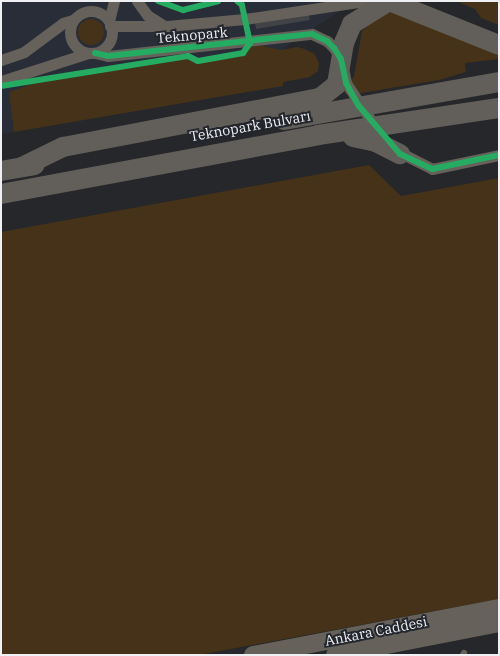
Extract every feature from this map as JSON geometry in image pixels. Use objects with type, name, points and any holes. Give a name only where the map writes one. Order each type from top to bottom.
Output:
[{"type":"highway","points":[[22,167],[63,147],[320,98],[337,84],[341,59],[352,24],[389,1],[499,45]]},
{"type":"highway","name":"Teknopark Bulvarı","points":[[1,170],[499,82]]},
{"type":"highway","name":"Teknopark Bulvarı","points":[[1,194],[318,135],[376,129],[499,108]]},
{"type":"highway","points":[[318,135],[359,138],[400,154]]},
{"type":"main road","name":"Ankara Caddesi","points":[[253,655],[499,608]]},
{"type":"main road","name":"Ankara Caddesi","points":[[335,655],[499,624]]},
{"type":"street","points":[[85,1],[76,18],[71,41],[91,53],[110,41],[110,24],[114,1]]},
{"type":"street","name":"Teknopark","points":[[136,1],[153,20],[167,26]]},
{"type":"street","name":"Teknopark","points":[[76,18],[91,11],[110,24],[167,26],[365,1]]},
{"type":"street","points":[[1,60],[24,52],[63,23],[76,18]]},
{"type":"street","name":"Teknopark","points":[[1,82],[91,53],[108,56],[312,34],[327,41],[341,59]]},
{"type":"street","points":[[341,59],[346,83],[359,106],[376,129],[400,154],[432,169],[499,155]]},
{"type":"shaded area","points":[[1,1],[355,1],[282,49],[304,48],[316,56],[319,67],[310,77],[283,82],[283,86],[1,134]]},
{"type":"shaded area","points":[[456,1],[499,1],[499,25],[481,18],[475,9]]},
{"type":"shaded area","points":[[392,12],[499,51],[499,59],[465,63],[466,72],[439,80],[349,95],[344,93],[354,76],[362,31],[379,15]]},
{"type":"shaded area","points":[[91,19],[100,23],[104,32],[100,41],[91,45],[82,41],[78,32],[82,23]]},
{"type":"shaded area","points":[[250,43],[281,50],[298,47],[314,53],[319,63],[318,71],[310,77],[283,82],[283,86],[14,132],[9,92],[46,79],[190,57],[198,61],[243,53]]},
{"type":"shaded area","points":[[369,165],[401,196],[499,178],[499,599],[199,655],[1,655],[1,232]]},
{"type":"building","points":[[308,11],[310,20],[256,29],[255,22]]},
{"type":"cycle path","points":[[158,1],[183,10],[218,1]]},
{"type":"cycle path","points":[[1,86],[188,56],[198,61],[243,53],[250,43],[242,5],[237,1]]},
{"type":"cycle path","points":[[95,53],[108,56],[312,34],[327,41],[334,48],[341,59],[346,83],[359,106],[400,154],[432,169],[499,155]]}]
